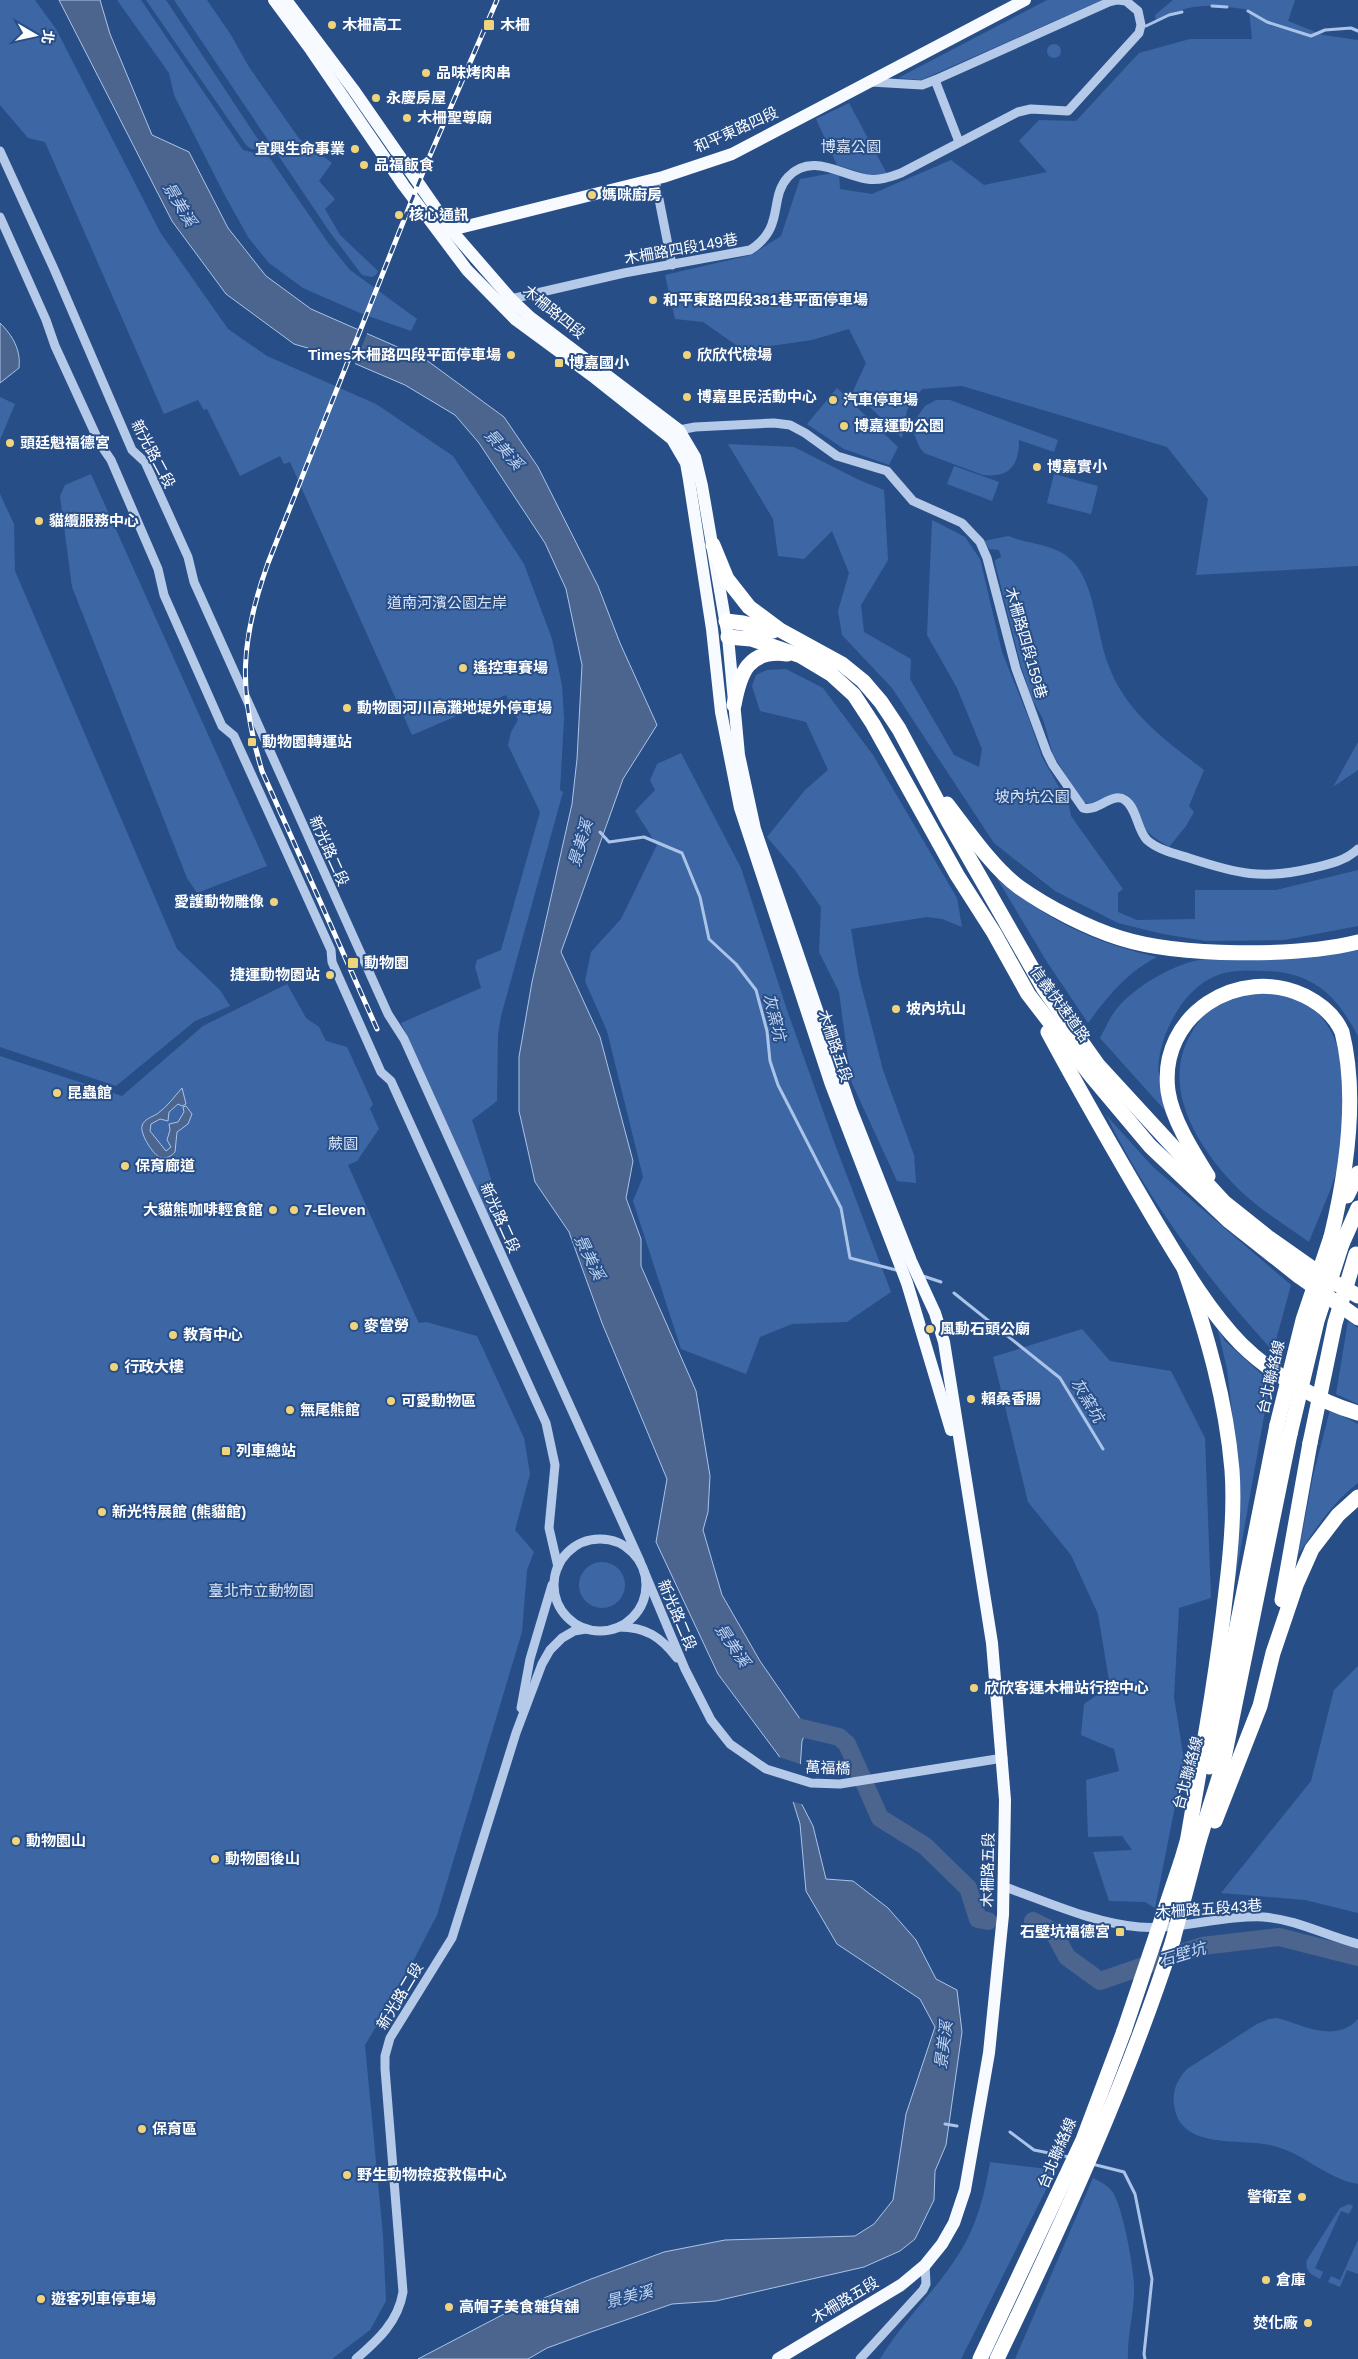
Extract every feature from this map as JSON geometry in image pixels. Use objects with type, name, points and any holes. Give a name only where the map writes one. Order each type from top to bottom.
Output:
[{"type":"highway","points":[[713,544],[727,579],[749,607],[804,650]]},
{"type":"highway","points":[[726,621],[761,627],[804,650]]},
{"type":"highway","points":[[728,637],[751,639],[804,650]]},
{"type":"highway","points":[[734,705],[738,684],[743,671],[749,664],[770,654],[804,650]]},
{"type":"highway","name":"信義快速道路","points":[[804,650],[842,664],[863,681],[899,729],[916,763],[1044,989],[1085,1050],[1224,1202],[1269,1238],[1323,1276],[1358,1296]]},
{"type":"highway","name":"信義快速道路","points":[[804,650],[854,695],[873,724],[957,875],[994,933],[1028,994],[1092,1077],[1150,1146],[1228,1220],[1300,1278],[1358,1318]]},
{"type":"highway","points":[[916,763],[978,845],[1018,886],[1094,929],[1123,939],[1147,944],[1213,951],[1265,952],[1336,947],[1358,942]]},
{"type":"highway","points":[[1269,1238],[1211,1180],[1189,1146],[1168,1091],[1169,1064],[1172,1049],[1182,1029],[1198,1010],[1220,996],[1242,988],[1266,985],[1291,989],[1316,1002],[1338,1024],[1349,1056],[1353,1111],[1351,1145],[1336,1241]]},
{"type":"highway","points":[[1028,994],[1096,1121],[1184,1268],[1241,1344],[1273,1370],[1314,1394],[1358,1413]]},
{"type":"highway","name":"台北聯絡線","points":[[997,2359],[1070,2205],[1099,2138],[1139,2036],[1173,1940],[1198,1841],[1222,1768],[1303,1320],[1336,1241],[1358,1173]]},
{"type":"highway","name":"台北聯絡線","points":[[1336,1241],[1358,1208]]},
{"type":"highway","points":[[1198,1841],[1237,1760],[1260,1706],[1273,1653],[1310,1443],[1331,1340],[1357,1252]]},
{"type":"highway","points":[[1184,1268],[1211,1351],[1228,1432],[1232,1472],[1232,1514],[1222,1626],[1198,1841]]},
{"type":"highway","points":[[1273,1653],[1296,1585],[1312,1548],[1338,1515],[1358,1497]]},
{"type":"highway","name":"台北聯絡線","points":[[980,2359],[1050,2214],[1083,2140],[1124,2031],[1181,1862],[1198,1841]]},
{"type":"main road","name":"木柵路四段","points":[[274,0],[391,155]]},
{"type":"main road","name":"木柵路四段","points":[[286,0],[446,234],[467,270],[506,303],[525,327],[676,435],[695,457],[713,544],[728,637]]},
{"type":"main road","name":"和平東路四段","points":[[446,234],[655,179],[732,154],[1025,0]]},
{"type":"main road","name":"木柵路四段","points":[[676,435],[686,463],[712,628]]},
{"type":"main road","points":[[712,628],[726,621]]},
{"type":"main road","points":[[712,628],[728,637]]},
{"type":"main road","name":"木柵路五段","points":[[712,628],[728,757],[746,831],[830,1082],[906,1283],[962,1466]]},
{"type":"main road","name":"木柵路五段","points":[[728,637],[742,775],[755,829],[842,1086],[911,1261],[935,1313],[947,1358],[962,1466],[976,1536],[992,1644],[1006,1807],[1005,1887],[998,1988],[991,2044],[965,2190],[958,2212],[948,2234],[925,2265],[901,2285],[778,2359]]},
{"type":"main road","points":[[928,1355],[942,1359],[947,1358]]},
{"type":"street","points":[[869,82],[922,85],[1118,0]]},
{"type":"street","name":"木柵路四段149巷","points":[[506,303],[624,273],[743,252],[757,245],[771,229],[784,183],[789,177],[803,168],[819,165],[857,177],[878,180],[901,173],[1018,112],[1031,109],[1071,110],[1138,33],[1141,26],[1138,11],[1126,1],[1118,0]]},
{"type":"street","points":[[935,80],[960,142]]},
{"type":"street","name":"新光路二段","points":[[0,151],[54,269],[132,450],[144,462],[188,557],[194,582],[388,1014],[404,1039],[640,1561]]},
{"type":"street","points":[[655,179],[672,264]]},
{"type":"street","points":[[0,217],[46,320],[55,346],[100,444],[111,460],[158,569],[164,595],[222,726],[234,736],[331,950],[332,962],[381,1072],[390,1081],[395,1090],[546,1423],[555,1465],[549,1528],[558,1567]]},
{"type":"street","name":"木柵路四段159巷","points":[[676,435],[695,427],[774,423],[790,425],[805,432],[836,456],[887,471],[913,501],[962,523],[972,531],[987,558],[1016,669],[1047,753],[1053,765],[1083,808],[1096,808],[1119,798],[1125,799],[1142,833],[1153,844],[1180,855],[1245,874],[1274,875],[1308,869],[1342,860],[1358,849]]},
{"type":"street","points":[[607,1539],[621,1544],[640,1561],[646,1582],[642,1604],[632,1617],[619,1627],[608,1630],[586,1629],[576,1624],[560,1609],[555,1593],[555,1576],[558,1567],[569,1550],[587,1540],[607,1539]]},
{"type":"street","name":"新光路二段","points":[[644,1571],[685,1669],[711,1720]]},
{"type":"street","name":"新光路二段","points":[[516,1733],[530,1659],[555,1576]]},
{"type":"street","name":"新光路二段","points":[[619,1627],[631,1627],[652,1633],[668,1647],[685,1669]]},
{"type":"street","name":"新光路二段","points":[[356,2359],[387,2330],[400,2306],[403,2292],[385,2069],[387,2044],[452,1938],[516,1733],[542,1664],[550,1650],[568,1634],[586,1629]]},
{"type":"street","name":"萬福橋","points":[[711,1720],[730,1744],[755,1762],[781,1775],[810,1783],[860,1782],[1003,1758]]},
{"type":"street","name":"木柵路五段43巷","points":[[1005,1887],[1073,1911],[1119,1924],[1139,1927],[1173,1927],[1264,1917],[1286,1921],[1358,1944]]},
{"type":"street","points":[[860,2359],[924,2290],[926,2284],[925,2265]]},
{"type":"green space","name":"道南河濱公園左岸","points":[[0,0],[35,0],[56,29],[160,232],[228,329],[267,356],[376,404],[453,456],[524,564],[552,639],[562,685],[564,719],[560,790],[563,792],[501,1016],[498,1035],[497,1101],[472,1120],[493,1185],[490,1218],[401,1023],[481,988],[475,967],[477,960],[501,950],[540,812],[508,745],[511,732],[518,720],[506,695],[412,735],[290,462],[284,464],[280,456],[240,476],[207,409],[204,410],[198,400],[164,414],[45,142],[28,138],[0,105]]},
{"type":"green space","points":[[117,0],[141,0],[243,150],[269,157],[329,244],[350,270],[417,319],[411,331],[360,313],[303,288],[269,263],[248,237],[223,192],[174,95],[169,73]]},
{"type":"green space","points":[[146,0],[166,0],[263,147],[262,149],[251,149],[246,145]]},
{"type":"green space","points":[[174,0],[207,0],[231,35],[249,67],[298,137],[311,151],[319,153],[332,163],[319,181],[335,199],[325,209],[340,235],[378,271],[377,274],[372,277],[362,275],[329,231]]},
{"type":"green space","points":[[1047,0],[1102,0],[921,80],[898,78]]},
{"type":"green space","points":[[1173,0],[1295,0],[1288,21],[1323,35],[1358,40],[1358,566],[1196,575],[1208,499],[1167,447],[962,386],[922,389],[907,410],[902,438],[853,391],[866,363],[849,329],[812,340],[743,350],[703,322],[675,319],[665,275],[751,255],[781,236],[800,179],[839,172],[840,189],[872,194],[951,160],[984,185],[1047,172],[1019,141],[1039,120],[1076,121],[1139,53],[1190,39],[1252,39],[1249,10],[1201,6],[1180,10],[1156,21],[1155,15]]},
{"type":"green space","points":[[1054,44],[1059,46],[1061,51],[1059,56],[1054,58],[1049,56],[1047,51],[1049,46]]},
{"type":"green space","name":"博嘉公園","points":[[849,103],[887,174],[869,175],[837,165],[816,119]]},
{"type":"green space","name":"博嘉運動公園","points":[[837,388],[898,447],[889,465],[844,449],[807,424]]},
{"type":"green space","points":[[0,397],[15,404],[0,440]]},
{"type":"green space","points":[[936,400],[950,400],[1058,440],[1054,452],[1019,440],[1019,449],[1015,463],[1006,472],[992,475],[983,475],[924,453],[914,434],[915,420],[925,406]]},
{"type":"green space","name":"坡內坑公園","points":[[728,444],[794,447],[859,480],[884,490],[888,560],[861,605],[864,632],[911,659],[910,679],[954,755],[979,767],[982,749],[957,688],[927,635],[932,520],[965,537],[980,559],[1002,652],[1042,757],[1069,805],[1071,816],[1123,889],[1118,893],[1118,912],[1137,920],[1195,919],[1195,890],[1276,890],[1358,870],[1358,926],[1284,940],[1206,941],[1163,934],[1118,923],[1055,891],[994,843],[892,688],[842,635],[838,611],[849,573],[832,531],[804,559],[778,556],[773,519]]},
{"type":"green space","points":[[954,466],[999,482],[992,501],[947,484]]},
{"type":"green space","points":[[91,474],[267,866],[197,893],[187,878],[72,587],[60,496],[65,485]]},
{"type":"green space","points":[[1054,474],[1098,486],[1091,514],[1047,503]]},
{"type":"green space","points":[[0,494],[14,524],[15,571],[177,949],[220,990],[230,1006],[195,1021],[116,1086],[0,1047]]},
{"type":"green space","points":[[1008,536],[1063,553],[1078,567],[1090,593],[1104,651],[1115,681],[1125,697],[1148,724],[1204,770],[1189,806],[1194,812],[1186,826],[1169,847],[1146,830],[1133,802],[1124,794],[1107,797],[1091,805],[1082,801],[1053,755],[1043,719],[1031,697],[1021,666],[995,563],[995,560],[1001,557],[999,550],[989,549],[984,541]]},
{"type":"green space","points":[[786,669],[823,688],[873,755],[957,898],[962,927],[942,919],[927,917],[851,929],[859,977],[883,1070],[914,1155],[916,1183],[897,1181],[851,1081],[839,992],[819,952],[821,907],[794,869],[767,837],[805,790],[828,770],[806,722],[760,711],[752,686],[756,675],[767,670]]},
{"type":"green space","points":[[1358,742],[1358,770],[1333,787]]},
{"type":"green space","points":[[681,753],[741,868],[787,1010],[891,1292],[847,1322],[792,1324],[760,1337],[746,1374],[681,1349],[633,1201],[643,1177],[607,1031],[585,981],[591,952],[621,919],[657,845],[635,811],[655,790],[650,780],[657,764]]},
{"type":"green space","points":[[995,875],[1029,902],[1063,924],[1093,938],[1157,957],[1127,977],[1088,1023],[1047,962]]},
{"type":"green space","points":[[1358,950],[1358,1036],[1344,1013],[1327,993],[1313,983],[1297,976],[1273,971],[1235,971],[1218,975],[1196,989],[1186,998],[1171,1022],[1159,1059],[1160,1080],[1169,1115],[1100,1038],[1115,1011],[1133,993],[1156,977],[1182,965],[1212,958],[1294,957]]},
{"type":"green space","name":"臺北市立動物園","points":[[287,984],[306,1018],[319,1027],[326,1041],[347,1047],[373,1104],[370,1109],[379,1129],[357,1161],[348,1165],[415,1315],[419,1323],[426,1322],[477,1336],[524,1438],[530,1474],[515,1530],[534,1552],[527,1570],[522,1632],[437,1915],[397,1992],[365,2045],[383,2236],[386,2301],[370,2330],[332,2359],[0,2359],[0,1056],[122,1096],[203,1026]]},
{"type":"green space","points":[[1272,992],[1302,1003],[1323,1019],[1332,1033],[1338,1049],[1345,1085],[1344,1137],[1339,1164],[1309,1242],[1257,1205],[1229,1179],[1193,1128],[1185,1110],[1181,1090],[1180,1071],[1183,1051],[1192,1032],[1206,1012],[1232,997]]},
{"type":"green space","points":[[1106,1115],[1153,1167],[1291,1285],[1273,1351],[1181,1239],[1141,1179]]},
{"type":"green space","points":[[1348,1321],[1358,1328],[1358,1404],[1336,1394]]},
{"type":"green space","points":[[1217,1326],[1225,1341],[1270,1382],[1233,1592],[1239,1472],[1227,1369]]},
{"type":"green space","points":[[1082,1329],[1110,1361],[1171,1371],[1205,1438],[1211,1598],[1179,1608],[1174,1697],[1184,1760],[1155,1908],[1145,1902],[1109,1901],[1093,1852],[1132,1850],[1122,1836],[1088,1837],[1086,1780],[1119,1771],[1114,1749],[1081,1735],[1084,1704],[1110,1686],[1098,1614],[1071,1555],[1028,1502],[993,1357]]},
{"type":"green space","points":[[1330,1410],[1358,1424],[1358,1483],[1332,1507],[1298,1555],[1313,1476]]},
{"type":"green space","points":[[602,1562],[615,1566],[621,1572],[625,1585],[621,1598],[615,1604],[602,1608],[589,1604],[583,1598],[579,1585],[583,1572],[589,1566]]},
{"type":"green space","points":[[1358,1666],[1358,1913],[1305,1900],[1221,1893],[1311,1781],[1334,1690]]},
{"type":"green space","points":[[1277,2018],[1308,2028],[1329,2032],[1349,2026],[1358,2019],[1358,2184],[1336,2177],[1296,2155],[1274,2146],[1214,2140],[1199,2136],[1187,2130],[1178,2119],[1174,2104],[1174,2094],[1178,2081],[1187,2069],[1257,2024]]},
{"type":"green space","points":[[990,2162],[1056,2170],[961,2359],[880,2359],[899,2331],[951,2266],[966,2242],[980,2208]]},
{"type":"green space","points":[[1093,2178],[1108,2187],[1116,2198],[1130,2251],[1134,2295],[1128,2359],[1015,2359]]},
{"type":"green space","points":[[1349,2204],[1353,2206],[1349,2214],[1341,2211],[1315,2268],[1323,2272],[1320,2279],[1308,2270],[1307,2260],[1340,2208]]},
{"type":"green space","points":[[1358,2240],[1358,2274],[1347,2270],[1340,2287],[1328,2282],[1331,2276],[1340,2280]]},
{"type":"water","name":"景美溪","points":[[59,0],[100,0],[110,34],[152,135],[189,152],[228,228],[266,276],[311,309],[425,359],[504,417],[538,467],[598,586],[620,643],[657,725],[623,779],[561,952],[600,1037],[633,1161],[626,1198],[641,1239],[641,1266],[696,1391],[710,1476],[708,1512],[703,1530],[722,1595],[760,1661],[807,1729],[802,1741],[798,1797],[813,1826],[826,1879],[853,1881],[888,1908],[916,1940],[936,1979],[957,1990],[962,2032],[946,2145],[935,2171],[934,2200],[915,2239],[900,2251],[864,2267],[716,2301],[672,2304],[547,2348],[528,2359],[418,2359],[502,2315],[664,2252],[725,2240],[855,2236],[874,2224],[893,2200],[906,2114],[935,2027],[920,1999],[837,1944],[806,1891],[800,1824],[779,1756],[718,1674],[656,1542],[667,1479],[602,1323],[569,1232],[535,1182],[519,1111],[519,1057],[532,982],[572,804],[577,759],[582,665],[566,589],[545,543],[479,443],[455,415],[405,385],[342,358],[294,344],[226,294],[172,221]]},
{"type":"water","points":[[0,323],[9,333],[15,344],[19,355],[19,368],[0,383]]},
{"type":"water","points":[[182,1088],[186,1104],[182,1106],[178,1104],[169,1112],[168,1121],[160,1119],[151,1124],[150,1131],[166,1151],[171,1147],[167,1140],[170,1130],[169,1124],[178,1122],[184,1112],[183,1107],[186,1106],[192,1114],[188,1124],[177,1132],[175,1152],[169,1157],[161,1158],[154,1153],[148,1144],[143,1134],[142,1126],[146,1120],[164,1108]]},
{"type":"pier","points":[[359,327],[368,331],[354,366],[345,362]]},
{"type":"pier","points":[[776,1756],[803,1765],[801,1796],[805,1805],[790,1801]]},
{"type":"waterway","points":[[1212,6],[1227,7]]},
{"type":"waterway","points":[[1248,11],[1267,22],[1311,36],[1325,30],[1351,28],[1358,31]]},
{"type":"waterway","points":[[1146,26],[1169,15],[1182,12]]},
{"type":"waterway","name":"灰窯坑","points":[[600,832],[609,842],[644,837],[682,853],[700,897],[709,939],[736,964],[756,990],[767,1031],[770,1061],[778,1085],[841,1208],[850,1258],[896,1270]]},
{"type":"waterway","name":"灰窯坑","points":[[923,1276],[941,1282]]},
{"type":"waterway","name":"灰窯坑","points":[[954,1293],[1060,1378],[1103,1449]]},
{"type":"waterway","name":"石壁坑","points":[[789,1725],[839,1737],[847,1744],[880,1818],[925,1846],[968,1888],[978,1919],[988,1921]]},
{"type":"waterway","name":"石壁坑","points":[[1033,1921],[1053,1931],[1067,1957],[1100,1981],[1202,1946],[1279,1937],[1358,1957]]},
{"type":"waterway","points":[[945,2124],[957,2126]]},
{"type":"waterway","points":[[1010,2132],[1034,2150],[1069,2157]]},
{"type":"waterway","points":[[1092,2164],[1124,2172],[1135,2194],[1152,2279],[1145,2359]]},
{"type":"railway","points":[[377,1029],[262,771],[254,742],[246,691],[247,642],[252,617],[268,563],[425,167],[497,0]]},
{"type":"place","name":"木柵高工","points":[[332,25]]},
{"type":"place","name":"木柵","points":[[489,25]]},
{"type":"place","name":"品味烤肉串","points":[[426,73]]},
{"type":"place","name":"永慶房屋","points":[[376,98]]},
{"type":"place","name":"木柵聖尊廟","points":[[407,118]]},
{"type":"place","name":"宜興生命事業","points":[[355,149]]},
{"type":"place","name":"品福飯食","points":[[364,165]]},
{"type":"place","name":"媽咪廚房","points":[[592,195]]},
{"type":"place","name":"核心通訊","points":[[399,215]]},
{"type":"place","name":"和平東路四段381巷平面停車場","points":[[653,300]]},
{"type":"place","name":"Times木柵路四段平面停車場","points":[[511,355]]},
{"type":"place","name":"欣欣代檢場","points":[[687,355]]},
{"type":"place","name":"博嘉國小","points":[[559,363]]},
{"type":"place","name":"博嘉里民活動中心","points":[[687,397]]},
{"type":"place","name":"汽車停車場","points":[[833,400]]},
{"type":"place","name":"博嘉運動公園","points":[[844,426]]},
{"type":"place","name":"頭廷魁福德宮","points":[[10,443]]},
{"type":"place","name":"博嘉實小","points":[[1037,467]]},
{"type":"place","name":"貓纜服務中心","points":[[39,521]]},
{"type":"place","name":"遙控車賽場","points":[[463,668]]},
{"type":"place","name":"動物園河川高灘地堤外停車場","points":[[347,708]]},
{"type":"place","name":"動物園轉運站","points":[[252,742]]},
{"type":"place","name":"愛護動物雕像","points":[[274,902]]},
{"type":"place","name":"動物園","points":[[353,963]]},
{"type":"place","name":"捷運動物園站","points":[[330,975]]},
{"type":"place","name":"坡內坑山","points":[[896,1009]]},
{"type":"place","name":"昆蟲館","points":[[57,1093]]},
{"type":"place","name":"保育廊道","points":[[125,1166]]},
{"type":"place","name":"大貓熊咖啡輕食館","points":[[273,1210]]},
{"type":"place","name":"7-Eleven","points":[[294,1210]]},
{"type":"place","name":"麥當勞","points":[[354,1326]]},
{"type":"place","name":"風動石頭公廟","points":[[930,1329]]},
{"type":"place","name":"教育中心","points":[[173,1335]]},
{"type":"place","name":"行政大樓","points":[[114,1367]]},
{"type":"place","name":"賴桑香腸","points":[[971,1399]]},
{"type":"place","name":"可愛動物區","points":[[391,1401]]},
{"type":"place","name":"無尾熊館","points":[[290,1410]]},
{"type":"place","name":"列車總站","points":[[226,1451]]},
{"type":"place","name":"新光特展館 (熊貓館)","points":[[102,1512]]},
{"type":"place","name":"欣欣客運木柵站行控中心","points":[[974,1688]]},
{"type":"place","name":"動物園山","points":[[16,1841]]},
{"type":"place","name":"動物園後山","points":[[215,1859]]},
{"type":"place","name":"石壁坑福德宮","points":[[1120,1932]]},
{"type":"place","name":"保育區","points":[[142,2129]]},
{"type":"place","name":"野生動物檢疫救傷中心","points":[[347,2175]]},
{"type":"place","name":"警衛室","points":[[1302,2197]]},
{"type":"place","name":"倉庫","points":[[1266,2280]]},
{"type":"place","name":"遊客列車停車場","points":[[41,2299]]},
{"type":"place","name":"高帽子美食雜貨舖","points":[[449,2307]]},
{"type":"place","name":"焚化廠","points":[[1308,2323]]},
{"type":"park label","name":"蕨園","points":[[343,1144]]}]
